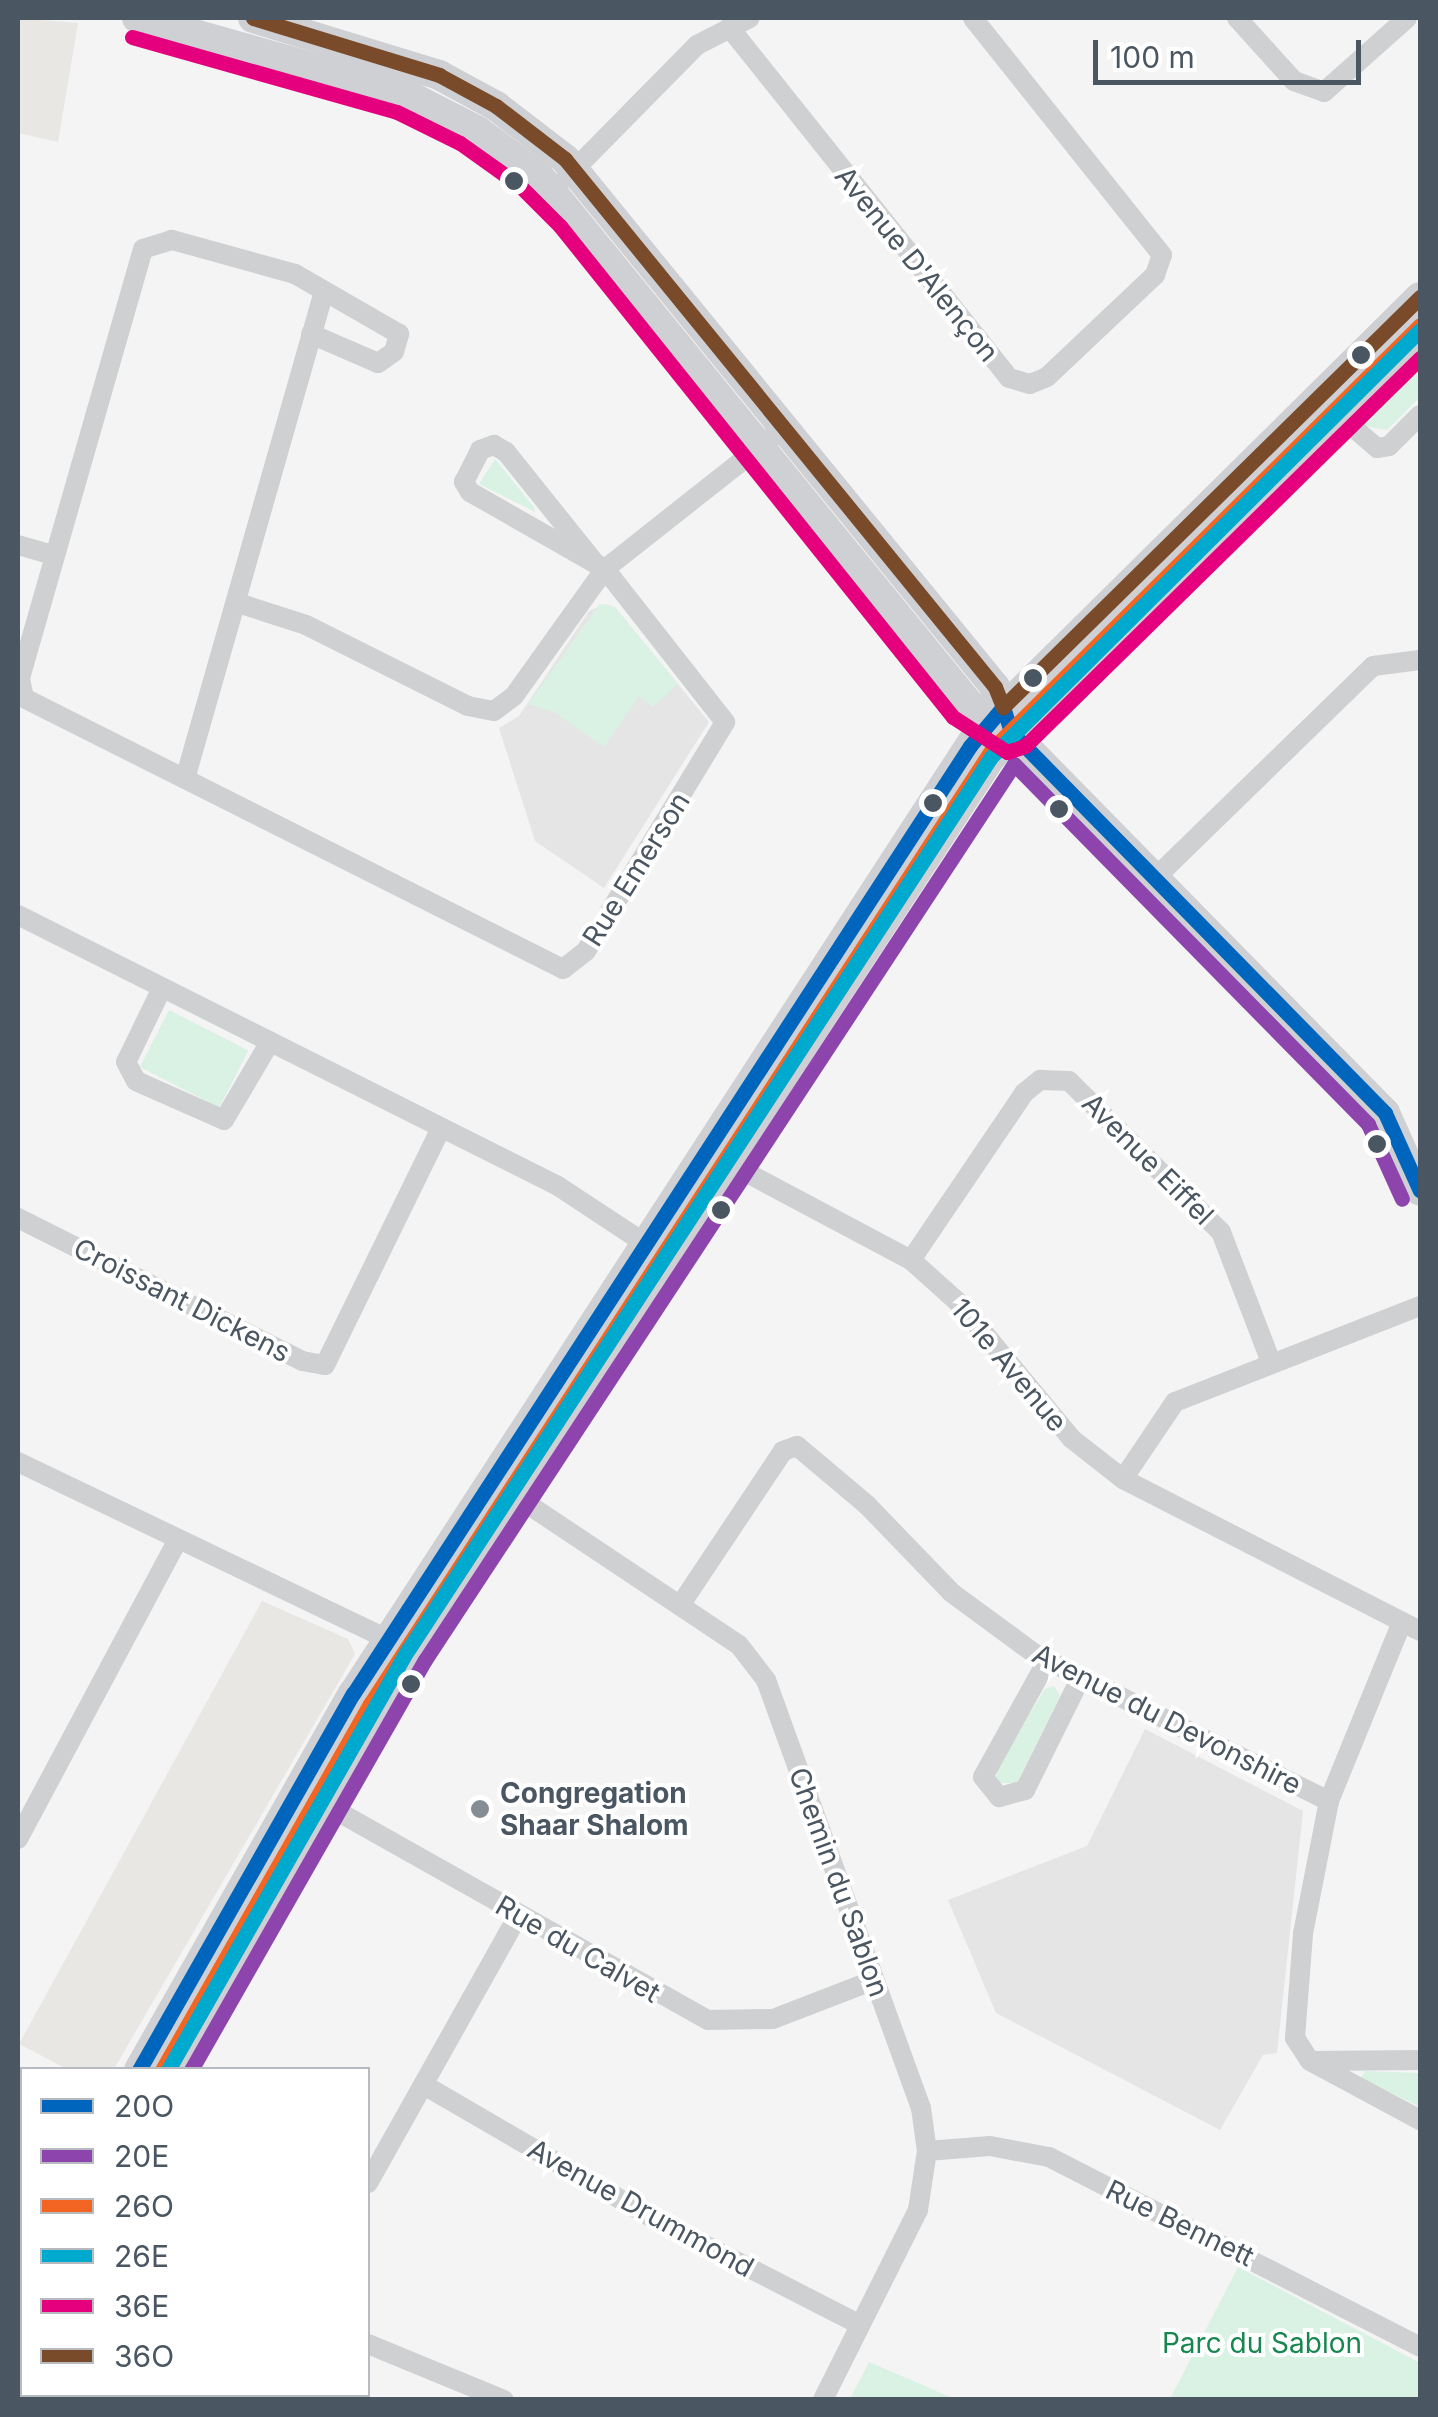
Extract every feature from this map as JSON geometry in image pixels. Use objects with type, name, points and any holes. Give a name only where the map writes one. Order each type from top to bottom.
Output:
[{"type":"street","points":[[137,18],[404,93],[564,179]]},
{"type":"street","points":[[254,18],[439,75],[514,118],[774,436],[969,704],[1001,719],[1412,1142],[1420,1190]]},
{"type":"street","points":[[564,179],[685,56],[750,18]]},
{"type":"street","name":"Avenue D'Alençon","points":[[729,28],[1009,378],[1030,384],[1047,378],[1155,275],[1162,255],[972,18]]},
{"type":"street","points":[[1237,18],[1294,81],[1324,92],[1407,18]]},
{"type":"street","name":"Rue Emerson","points":[[311,334],[378,363],[394,352],[398,334],[323,294],[295,274],[172,240],[143,249],[20,679],[24,698],[563,969],[586,951],[726,722],[600,565]]},
{"type":"street","points":[[185,780],[323,294]]},
{"type":"street","points":[[1327,405],[1420,297]]},
{"type":"street","points":[[141,2067],[310,1796],[398,1645],[1001,719],[1327,405],[1420,330]]},
{"type":"street","points":[[1327,405],[1364,442],[1381,449],[1420,415]]},
{"type":"street","points":[[238,603],[306,624],[486,712],[514,696],[600,565],[774,436]]},
{"type":"street","points":[[494,445],[506,452],[600,565],[470,492],[464,482],[480,450],[494,445]]},
{"type":"street","points":[[18,545],[54,555]]},
{"type":"street","points":[[1155,878],[1373,666],[1420,660]]},
{"type":"street","points":[[18,915],[558,1186],[656,1251]]},
{"type":"street","points":[[162,988],[126,1062],[136,1081],[224,1120],[270,1042]]},
{"type":"street","name":"Avenue Eiffel","points":[[912,1260],[1024,1092],[1040,1080],[1069,1080],[1220,1232],[1270,1362]]},
{"type":"street","name":"Croissant Dickens","points":[[18,1218],[302,1361],[325,1365],[441,1128]]},
{"type":"street","name":"101e Avenue","points":[[717,1157],[912,1260],[959,1303],[1072,1439],[1123,1479],[1411,1627]]},
{"type":"street","points":[[1123,1479],[1174,1402],[1420,1306]]},
{"type":"street","name":"Avenue du Devonshire","points":[[681,1604],[783,1451],[798,1446],[868,1505],[952,1592],[1048,1662],[1329,1802]]},
{"type":"street","points":[[18,1462],[177,1542],[398,1645]]},
{"type":"street","name":"Chemin du Sablon","points":[[502,1487],[740,1646],[766,1680],[921,2108],[926,2152],[918,2210],[823,2400]]},
{"type":"street","points":[[18,1839],[177,1542]]},
{"type":"street","points":[[1411,1627],[1329,1802],[1294,2022],[1297,2049],[1310,2061],[1420,2120]]},
{"type":"street","points":[[1048,1662],[983,1777],[999,1796],[1025,1790],[1081,1677]]},
{"type":"street","points":[[170,2067],[310,1796]]},
{"type":"street","name":"Rue du Calvet","points":[[310,1796],[708,2020],[773,2019],[874,1980]]},
{"type":"street","points":[[370,2180],[518,1916]]},
{"type":"street","points":[[1310,2061],[1420,2060]]},
{"type":"street","name":"Avenue Drummond","points":[[424,2085],[656,2220],[860,2325]]},
{"type":"street","name":"Rue Bennett","points":[[926,2152],[990,2146],[1048,2157],[1420,2347]]},
{"type":"street","points":[[370,2345],[504,2400]]},
{"type":"shaded area","points":[[18,18],[78,23],[58,142],[18,133]]},
{"type":"shaded area","points":[[605,604],[615,607],[709,722],[604,888],[535,841],[499,728],[519,716],[589,611]]},
{"type":"shaded area","points":[[262,1601],[348,1639],[355,1654],[115,2067],[63,2067],[19,2044]]},
{"type":"shaded area","points":[[1145,1729],[1303,1811],[1277,2053],[1263,2055],[1220,2130],[996,2013],[948,1900],[1087,1846]]},
{"type":"green space","points":[[1420,357],[1420,397],[1387,430],[1365,426],[1360,416],[1399,378],[1404,382]]},
{"type":"green space","points":[[495,459],[534,507],[535,512],[479,484]]},
{"type":"green space","points":[[600,604],[615,607],[678,684],[653,707],[639,696],[604,747],[554,712],[528,704]]},
{"type":"green space","points":[[169,1010],[248,1050],[219,1107],[140,1067]]},
{"type":"green space","points":[[1054,1686],[1060,1696],[1017,1783],[996,1783],[997,1767],[1045,1689]]},
{"type":"green space","points":[[1365,2071],[1420,2073],[1420,2107],[1361,2078]]},
{"type":"green space","name":"Parc du Sablon","points":[[1238,2267],[1420,2363],[1420,2399],[1170,2399]]},
{"type":"green space","points":[[869,2362],[955,2399],[850,2399]]},
{"type":"transit line","name":"36O","points":[[253,18],[439,75],[496,106],[565,159],[995,687],[1003,707],[1420,297]]},
{"type":"transit line","name":"36E","points":[[132,37],[397,112],[460,143],[519,185],[560,226],[953,717],[1007,752],[1025,746],[1420,358]]},
{"type":"transit line","name":"26O","points":[[164,2067],[370,1704],[992,749],[1420,325]]},
{"type":"transit line","name":"26E","points":[[170,2067],[408,1650],[991,757],[1420,330]]},
{"type":"transit line","name":"20O","points":[[141,2067],[353,1694],[970,746],[1003,707],[1011,732],[1385,1113],[1420,1191]]},
{"type":"transit line","name":"20E","points":[[193,2067],[425,1660],[1014,764],[1368,1124],[1402,1199]]},
{"type":"place","name":"Congregation Shaar Shalom","points":[[480,1809]]}]
